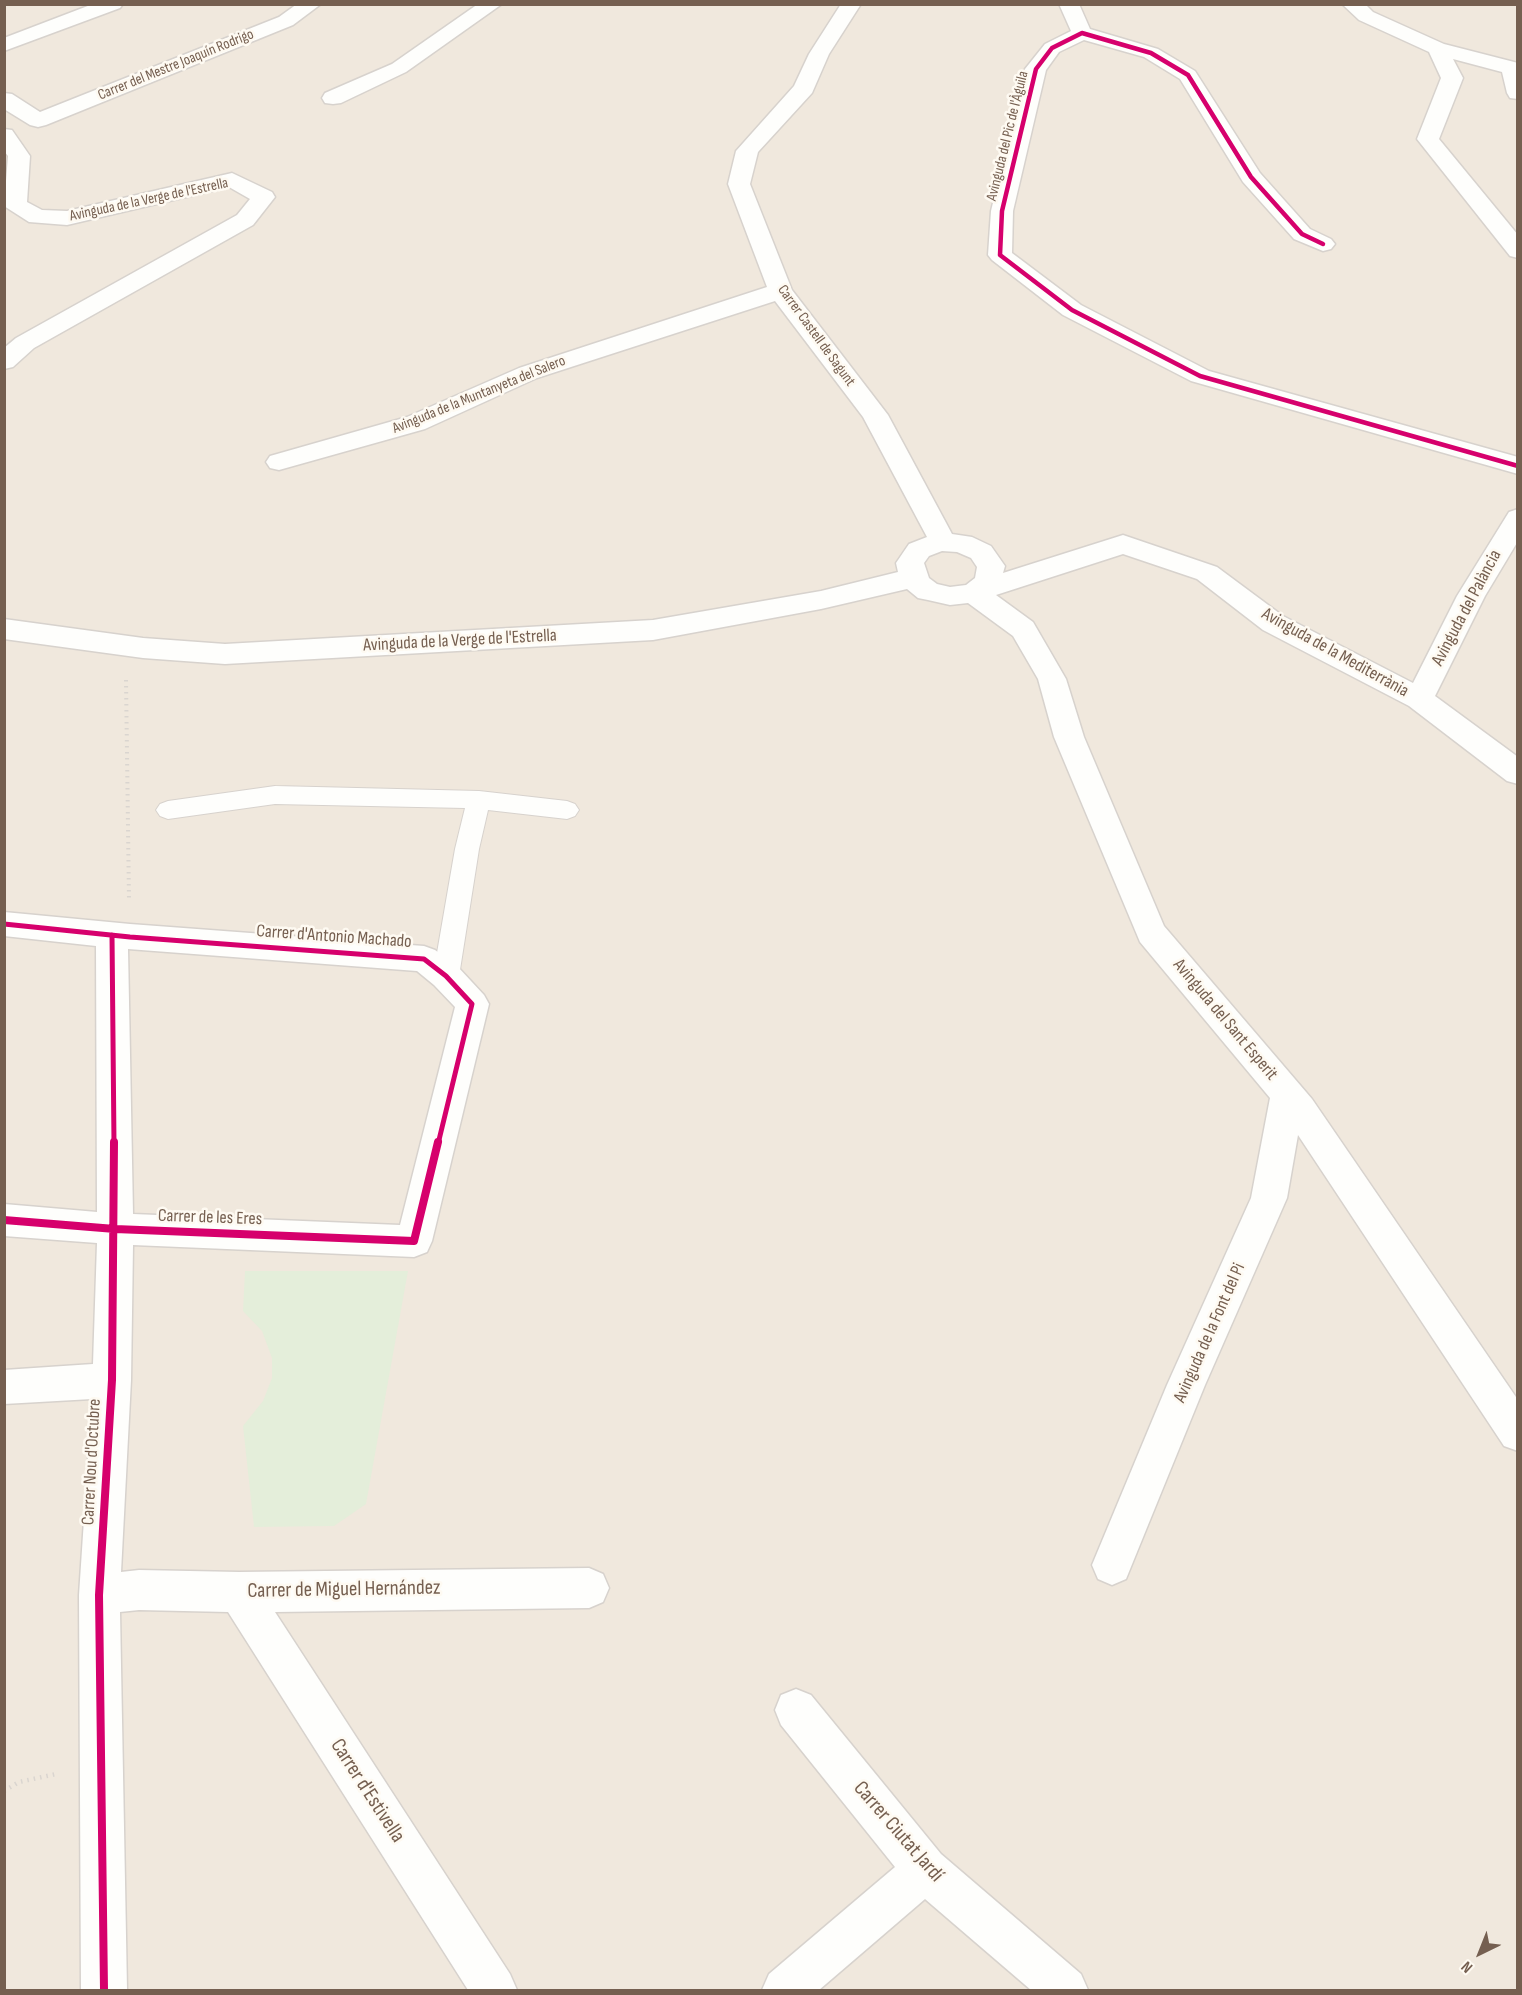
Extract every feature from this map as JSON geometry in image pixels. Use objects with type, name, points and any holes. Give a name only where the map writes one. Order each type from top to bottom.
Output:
[{"type":"street","points":[[4,45],[112,4]]},
{"type":"street","name":"Carrer del Mestre Joaquín Rodrigo","points":[[4,99],[38,120],[286,21],[311,4]]},
{"type":"street","points":[[333,98],[399,68],[492,4]]},
{"type":"street","name":"Carrer Castell de Sagunt","points":[[851,4],[819,54],[804,88],[747,151],[740,184],[780,291],[875,415],[944,542]]},
{"type":"street","points":[[1069,4],[1082,33],[1151,53],[1188,75],[1251,177],[1302,234],[1323,244]]},
{"type":"street","points":[[1352,4],[1366,15],[1437,48],[1512,68],[1518,93]]},
{"type":"street","name":"Avinguda del Pic de l'Àguila","points":[[1082,33],[1052,48],[1036,69],[1002,211],[1000,255],[1072,310],[1200,376],[1518,466]]},
{"type":"street","points":[[1437,48],[1452,78],[1428,139],[1518,251]]},
{"type":"street","name":"Avinguda de la Verge de l'Estrella","points":[[4,135],[19,156],[15,205],[37,217],[67,218],[232,180],[264,197],[245,220],[25,343],[4,362]]},
{"type":"street","name":"Avinguda de la Muntanyeta del Salero","points":[[279,462],[416,423],[528,373],[780,291]]},
{"type":"street","name":"Avinguda del Palància","points":[[1419,699],[1471,596],[1518,518]]},
{"type":"street","points":[[944,542],[962,543],[972,547],[988,559],[991,566],[988,582],[973,593],[950,596],[928,591],[913,578],[909,571],[913,556],[928,545],[944,542]]},
{"type":"street","name":"Avinguda de la Mediterrània","points":[[973,593],[1122,544],[1207,573],[1273,623],[1419,699],[1518,773]]},
{"type":"street","name":"Avinguda de la Verge de l'Estrella","points":[[4,629],[126,646],[225,654],[653,630],[821,600],[913,578]]},
{"type":"street","name":"Avinguda del Sant Esperit","points":[[973,593],[1023,629],[1052,679],[1069,737],[1151,933],[1300,1109],[1518,1433]]},
{"type":"street","name":"Carrer d'Antonio Machado","points":[[4,924],[121,936],[424,958],[446,976],[472,1004],[414,1241]]},
{"type":"street","name":"Carrer Nou d'Octubre","points":[[104,1990],[99,1595],[112,1380],[121,936]]},
{"type":"street","name":"Avinguda de la Font del Pi","points":[[1112,1565],[1186,1385],[1269,1198],[1288,1095]]},
{"type":"street","name":"Carrer de les Eres","points":[[4,1220],[115,1229],[414,1241]]},
{"type":"street","points":[[4,1387],[112,1380]]},
{"type":"street","name":"Carrer de Miguel Hernández","points":[[99,1595],[139,1590],[239,1592],[589,1588]]},
{"type":"street","name":"Carrer d'Estivella","points":[[239,1592],[494,1990]]},
{"type":"street","name":"Carrer Ciutat Jardí","points":[[796,1710],[925,1870],[1065,1990]]},
{"type":"street","points":[[785,1990],[925,1870]]},
{"type":"lane","points":[[168,810],[275,795],[479,800],[567,810]]},
{"type":"lane","points":[[446,976],[467,849],[479,800]]},
{"type":"path","points":[[121,936],[126,646]]},
{"type":"shaded area","points":[[5,5],[1517,5],[1517,1990],[5,1990]]},
{"type":"green space","points":[[245,1271],[408,1271],[366,1504],[334,1526],[254,1527],[243,1426],[263,1401],[272,1378],[272,1358],[262,1331],[243,1311]]},
{"type":"cycle path","points":[[1323,244],[1302,234],[1251,177],[1188,75],[1151,53],[1082,33],[1052,48],[1036,69],[1002,211],[1000,255],[1072,310],[1200,376],[1518,466]]},
{"type":"cycle path","points":[[4,924],[130,937],[424,959],[446,976],[472,1004],[414,1241],[115,1229],[4,1220]]},
{"type":"cycle path","points":[[104,1990],[99,1595],[112,1380],[115,1229],[112,935]]}]
